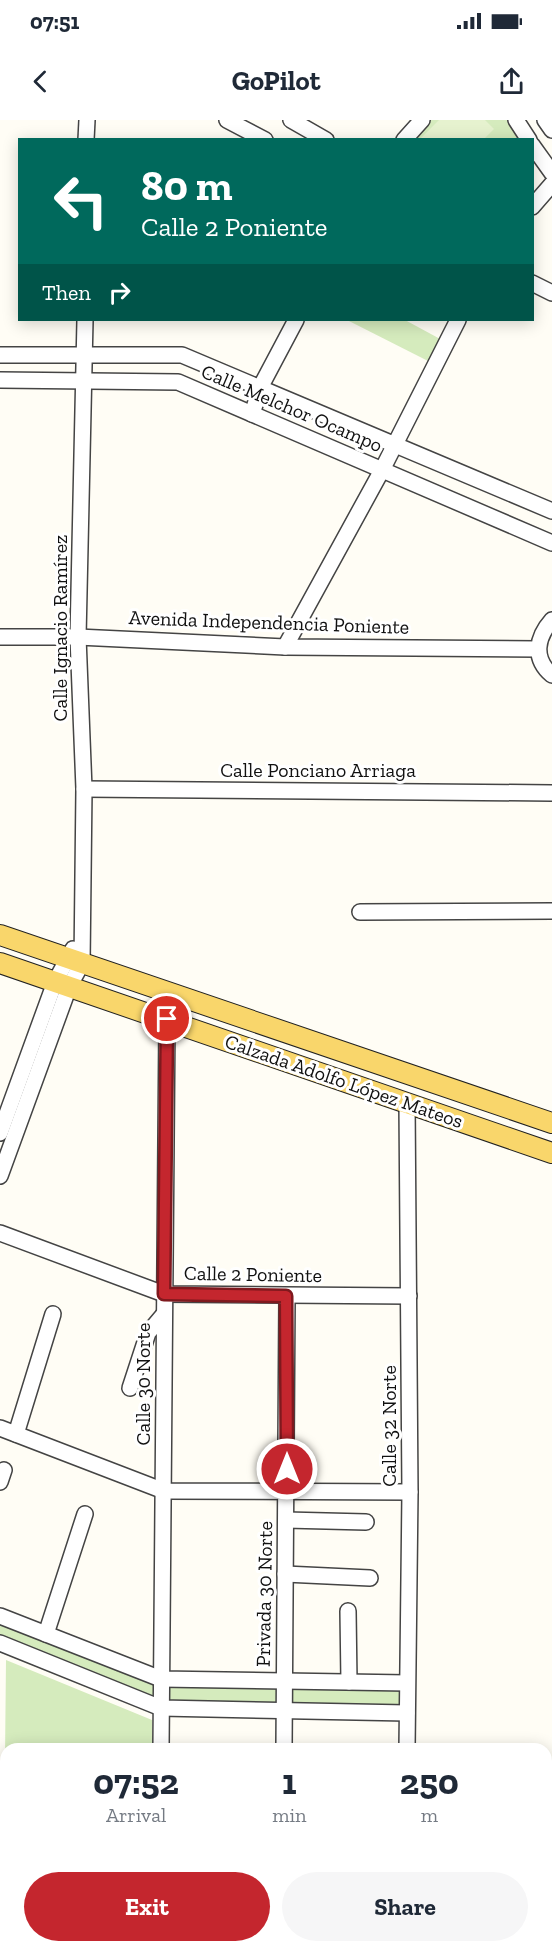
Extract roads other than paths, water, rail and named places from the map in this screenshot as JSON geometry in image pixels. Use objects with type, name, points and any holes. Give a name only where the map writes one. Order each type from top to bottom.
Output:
[{"type":"main road","name":"Calzada Adolfo López Mateos","points":[[0,935],[552,1123]]},
{"type":"main road","name":"Calzada Adolfo López Mateos","points":[[0,963],[552,1153]]},
{"type":"street","points":[[86,138],[87,120]]},
{"type":"street","points":[[227,120],[261,138]]},
{"type":"street","points":[[291,120],[322,138]]},
{"type":"street","points":[[406,138],[422,120]]},
{"type":"street","points":[[516,120],[528,138]]},
{"type":"street","points":[[545,120],[552,130]]},
{"type":"street","points":[[534,148],[552,173]]},
{"type":"street","points":[[534,205],[552,184]]},
{"type":"street","points":[[534,284],[552,293]]},
{"type":"street","name":"Calle Ignacio Ramírez","points":[[74,960],[82,937],[84,789],[78,637],[85,321]]},
{"type":"street","points":[[252,414],[261,386],[295,321]]},
{"type":"street","points":[[285,647],[382,470],[457,321]]},
{"type":"street","name":"Calle Melchor Ocampo","points":[[0,355],[182,355],[261,386],[552,511]]},
{"type":"street","name":"Calle Melchor Ocampo","points":[[0,380],[178,382],[552,543]]},
{"type":"street","points":[[552,620],[541,633],[537,649],[543,668],[552,675]]},
{"type":"street","name":"Avenida Independencia Poniente","points":[[0,637],[78,637],[285,647],[537,649]]},
{"type":"street","name":"Calle Ponciano Arriaga","points":[[84,789],[552,794]]},
{"type":"street","points":[[360,912],[552,911]]},
{"type":"street","points":[[0,1133],[13,1097],[74,960]]},
{"type":"street","name":"Calle 30 Norte","points":[[161,1743],[167,1019]]},
{"type":"street","points":[[0,1176],[13,1097]]},
{"type":"street","name":"Calle 32 Norte","points":[[407,1103],[410,1492],[407,1743]]},
{"type":"street","name":"Calle 2 Poniente","points":[[0,1233],[164,1294],[409,1296]]},
{"type":"street","name":"Privada 30 Norte","points":[[284,1743],[287,1491],[286,1296]]},
{"type":"street","points":[[16,1434],[52,1314]]},
{"type":"street","points":[[130,1388],[148,1332],[164,1314]]},
{"type":"street","points":[[0,1428],[164,1491],[410,1492]]},
{"type":"street","points":[[46,1634],[85,1514]]},
{"type":"street","points":[[286,1520],[366,1522]]},
{"type":"street","points":[[285,1574],[370,1578]]},
{"type":"street","points":[[348,1611],[349,1682]]},
{"type":"street","points":[[0,1616],[161,1679],[407,1683]]},
{"type":"street","points":[[0,1643],[161,1708],[407,1713]]}]
